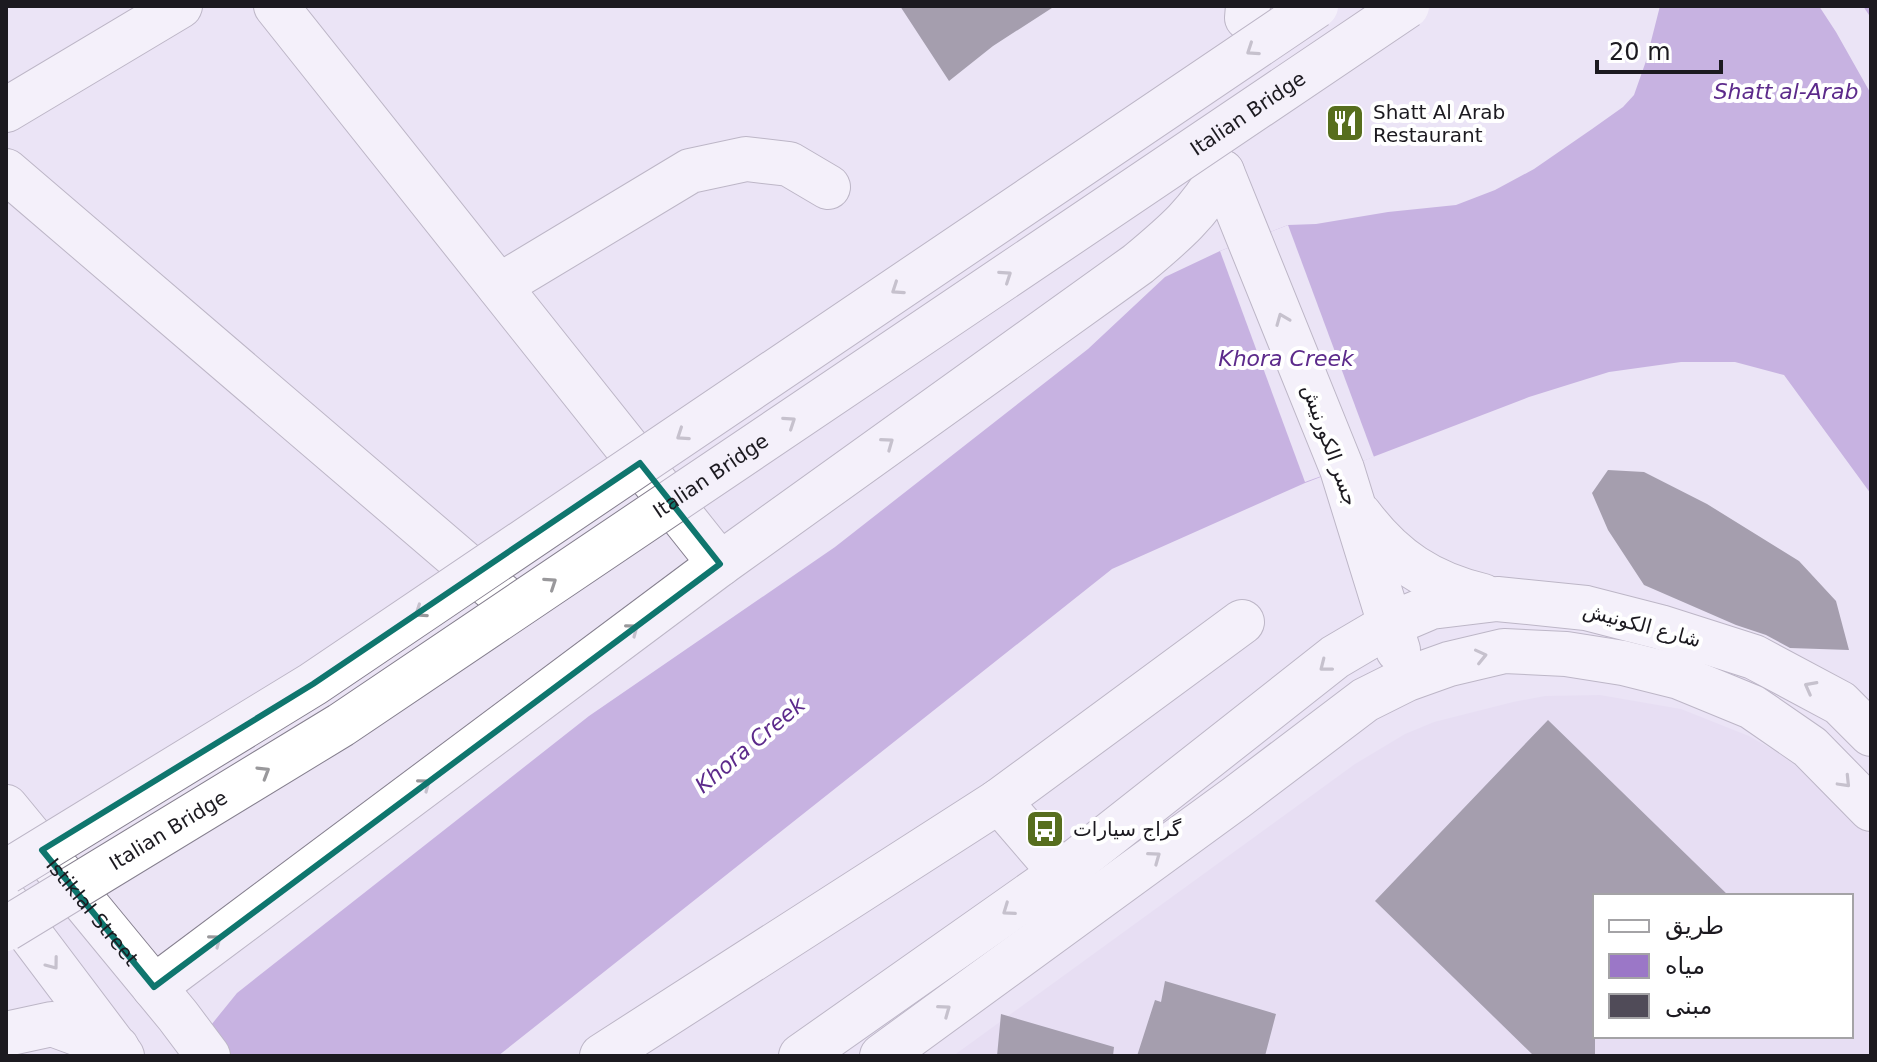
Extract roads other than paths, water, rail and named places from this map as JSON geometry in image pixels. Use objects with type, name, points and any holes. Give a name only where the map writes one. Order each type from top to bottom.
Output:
[{"type":"main road","points":[[6,110],[180,6]]},
{"type":"main road","points":[[166,1001],[720,564],[276,6]]},
{"type":"main road","points":[[6,872],[313,684],[1316,6]]},
{"type":"main road","name":"Italian Bridge","points":[[6,929],[341,725],[1407,6]]},
{"type":"main road","points":[[499,286],[690,171],[746,159],[789,164],[828,187]]},
{"type":"main road","points":[[6,171],[515,607]]},
{"type":"main road","name":"جسر الكورنيش","points":[[720,564],[1138,264],[1181,228],[1208,197],[1222,172],[1348,488],[1407,679]]},
{"type":"main road","points":[[1348,488],[1378,539],[1416,570],[1455,589],[1497,599]]},
{"type":"main road","name":"شارع الكونيش","points":[[801,1056],[1061,873],[1335,657],[1391,624],[1431,607],[1497,599],[1586,608],[1660,627],[1754,657],[1840,703],[1871,734]]},
{"type":"main road","points":[[602,1056],[999,801],[1242,622]]},
{"type":"main road","name":"شارع الكونيش","points":[[882,1056],[1365,700],[1407,679],[1449,664],[1504,651],[1566,654],[1623,663],[1679,677],[1752,707],[1799,739],[1871,809]]},
{"type":"main road","points":[[999,801],[1061,873]]},
{"type":"main road","name":"Istiklal Street","points":[[6,807],[208,1056]]},
{"type":"main road","points":[[6,902],[120,1052]]},
{"type":"main road","points":[[6,1034],[52,1024],[120,1052]]},
{"type":"water","name":"Khora Creek","points":[[1660,6],[1871,6],[1871,494],[1784,375],[1735,362],[1681,362],[1609,372],[1529,397],[1305,483],[1112,569],[498,1056],[186,1056],[237,993],[589,716],[835,547],[1088,349],[1165,277],[1220,251],[1288,225],[1456,205],[1495,190],[1534,169],[1623,107],[1634,95]]},
{"type":"place","name":"Shatt Al Arab Restaurant","points":[[1345,123]]},
{"type":"place","name":"گراج سيارات","points":[[1045,829]]},
{"type":"water label","name":"Shatt al-Arab","points":[[1786,91]]}]
